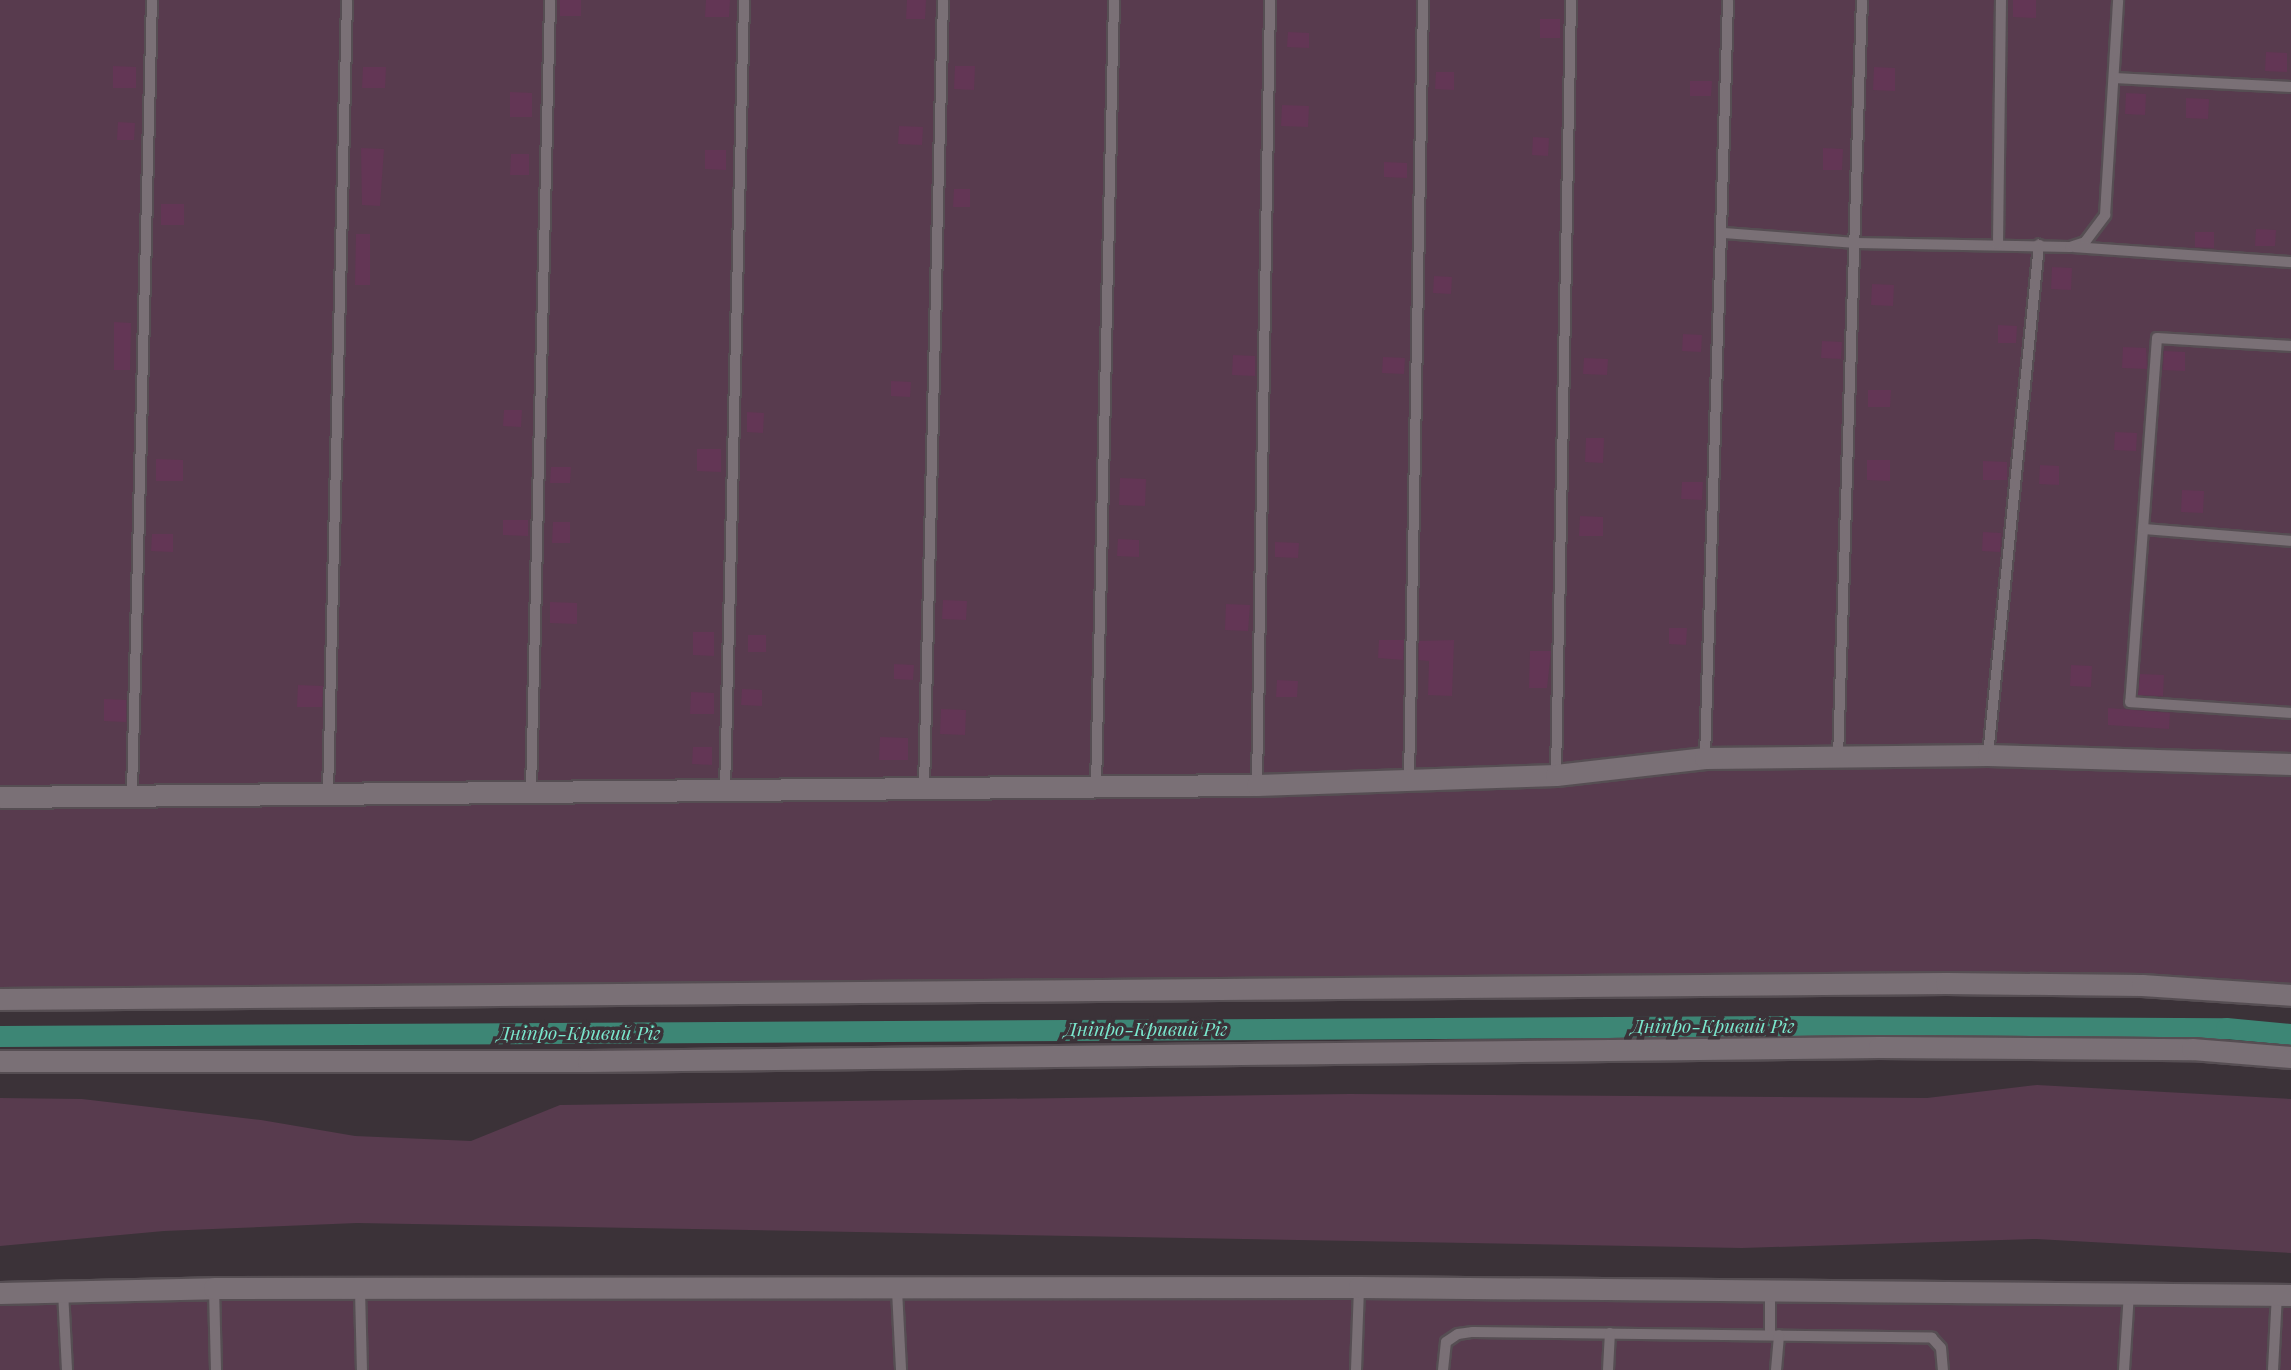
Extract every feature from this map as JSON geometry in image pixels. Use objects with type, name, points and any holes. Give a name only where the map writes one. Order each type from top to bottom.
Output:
[{"type":"street","points":[[0,797],[132,793],[725,793],[924,788],[1096,789],[1409,781],[1472,774],[1556,775],[1705,758],[1988,755],[2291,764]]},
{"type":"street","points":[[0,999],[1946,983],[2142,985],[2291,995]]},
{"type":"street","points":[[0,1061],[588,1061],[1880,1047],[2192,1049],[2291,1057]]},
{"type":"street","points":[[0,1293],[214,1288],[897,1290],[1359,1287],[2284,1295]]},
{"type":"lane","points":[[132,793],[152,0]]},
{"type":"lane","points":[[328,794],[347,0]]},
{"type":"lane","points":[[531,791],[550,0]]},
{"type":"lane","points":[[725,793],[744,0]]},
{"type":"lane","points":[[924,788],[943,0]]},
{"type":"lane","points":[[1096,789],[1114,0]]},
{"type":"lane","points":[[1257,785],[1270,0]]},
{"type":"lane","points":[[1409,781],[1423,0]]},
{"type":"lane","points":[[1556,775],[1571,0]]},
{"type":"lane","points":[[1705,758],[1724,233],[1728,0]]},
{"type":"lane","points":[[1838,758],[1862,0]]},
{"type":"lane","points":[[1998,244],[2001,0]]},
{"type":"lane","points":[[2070,247],[2096,232],[2105,215],[2118,0]]},
{"type":"lane","points":[[2114,78],[2291,87]]},
{"type":"lane","points":[[1724,233],[1856,243],[2039,245],[2291,262]]},
{"type":"lane","points":[[1988,755],[2039,245]]},
{"type":"lane","points":[[2291,346],[2157,338],[2130,702],[2291,713]]},
{"type":"lane","points":[[2143,528],[2291,541]]},
{"type":"lane","points":[[1356,1370],[1359,1287]]},
{"type":"lane","points":[[214,1288],[216,1370]]},
{"type":"lane","points":[[360,1290],[362,1370]]},
{"type":"lane","points":[[897,1290],[901,1370]]},
{"type":"lane","points":[[1770,1290],[1776,1370]]},
{"type":"lane","points":[[63,1292],[67,1370]]},
{"type":"lane","points":[[2124,1370],[2129,1293]]},
{"type":"lane","points":[[2273,1370],[2284,1295]]},
{"type":"lane","points":[[1443,1370],[1446,1342],[1458,1334],[1610,1334],[1932,1338],[1941,1349],[1943,1370]]},
{"type":"lane","points":[[1608,1370],[1610,1334]]},
{"type":"shaded area","points":[[0,0],[2291,0],[2291,995],[2142,985],[0,999]]},
{"type":"shaded area","points":[[2037,1085],[2291,1099],[2291,1253],[2036,1239],[1742,1248],[357,1223],[164,1231],[0,1246],[0,1098],[82,1099],[261,1120],[355,1136],[471,1141],[560,1105],[1350,1094],[1927,1098]]},
{"type":"shaded area","points":[[0,1293],[2291,1295],[2291,1370],[0,1370]]},
{"type":"building","points":[[560,0],[581,0],[581,16],[560,16]]},
{"type":"building","points":[[706,0],[730,0],[729,17],[705,17]]},
{"type":"building","points":[[907,0],[926,0],[925,19],[906,19]]},
{"type":"building","points":[[2013,0],[2036,0],[2036,18],[2013,17]]},
{"type":"building","points":[[1540,19],[1560,19],[1560,38],[1540,38]]},
{"type":"building","points":[[1288,32],[1309,33],[1309,48],[1287,47]]},
{"type":"building","points":[[2266,52],[2287,53],[2287,72],[2265,71]]},
{"type":"building","points":[[113,66],[136,67],[136,88],[113,88]]},
{"type":"building","points":[[955,66],[975,66],[974,90],[954,89]]},
{"type":"building","points":[[363,67],[386,67],[385,88],[362,88]]},
{"type":"building","points":[[1874,67],[1895,68],[1895,91],[1873,90]]},
{"type":"building","points":[[1436,72],[1454,72],[1454,90],[1435,89]]},
{"type":"building","points":[[1690,81],[1712,81],[1711,96],[1690,96]]},
{"type":"building","points":[[510,92],[532,93],[532,117],[510,117]]},
{"type":"building","points":[[2126,93],[2146,94],[2145,115],[2125,114]]},
{"type":"building","points":[[2186,98],[2209,99],[2208,119],[2186,118]]},
{"type":"building","points":[[1282,105],[1309,106],[1308,127],[1281,126]]},
{"type":"building","points":[[118,122],[135,123],[134,140],[117,140]]},
{"type":"building","points":[[899,126],[923,127],[922,145],[898,144]]},
{"type":"building","points":[[1533,137],[1549,138],[1548,156],[1532,155]]},
{"type":"building","points":[[361,148],[384,149],[380,206],[362,205]]},
{"type":"building","points":[[1823,148],[1843,149],[1842,170],[1823,170]]},
{"type":"building","points":[[705,150],[726,150],[726,170],[705,169]]},
{"type":"building","points":[[511,154],[529,154],[529,175],[510,175]]},
{"type":"building","points":[[1384,162],[1407,163],[1407,178],[1384,177]]},
{"type":"building","points":[[954,189],[970,189],[970,207],[953,207]]},
{"type":"building","points":[[161,204],[184,204],[184,225],[161,225]]},
{"type":"building","points":[[2256,229],[2276,230],[2275,246],[2255,246]]},
{"type":"building","points":[[2195,232],[2214,232],[2214,248],[2195,247]]},
{"type":"building","points":[[356,234],[370,234],[370,285],[355,285]]},
{"type":"building","points":[[2052,267],[2072,268],[2071,290],[2051,289]]},
{"type":"building","points":[[1434,276],[1452,277],[1451,294],[1433,293]]},
{"type":"building","points":[[1872,284],[1894,285],[1893,306],[1871,305]]},
{"type":"building","points":[[114,322],[131,323],[130,370],[114,370]]},
{"type":"building","points":[[1998,325],[2017,326],[2016,343],[1998,343]]},
{"type":"building","points":[[1683,334],[1702,335],[1701,352],[1682,351]]},
{"type":"building","points":[[1822,341],[1842,342],[1841,359],[1821,358]]},
{"type":"building","points":[[2123,347],[2146,348],[2147,369],[2122,368]]},
{"type":"building","points":[[2164,351],[2185,352],[2185,371],[2163,370]]},
{"type":"building","points":[[1233,355],[1255,356],[1255,376],[1232,375]]},
{"type":"building","points":[[1383,357],[1405,358],[1404,374],[1382,373]]},
{"type":"building","points":[[1584,358],[1608,359],[1607,375],[1583,374]]},
{"type":"building","points":[[891,381],[911,382],[910,397],[891,396]]},
{"type":"building","points":[[1868,390],[1891,390],[1890,407],[1868,407]]},
{"type":"building","points":[[504,410],[522,410],[521,427],[503,426]]},
{"type":"building","points":[[747,412],[764,413],[763,433],[747,432]]},
{"type":"building","points":[[2115,432],[2137,433],[2136,451],[2114,450]]},
{"type":"building","points":[[1586,438],[1604,438],[1603,463],[1585,462]]},
{"type":"building","points":[[697,449],[721,449],[721,472],[697,471]]},
{"type":"building","points":[[156,459],[183,460],[183,481],[156,481]]},
{"type":"building","points":[[1867,460],[1890,460],[1890,481],[1867,480]]},
{"type":"building","points":[[1983,461],[2007,462],[2007,480],[1983,480]]},
{"type":"building","points":[[2040,465],[2059,466],[2059,485],[2039,484]]},
{"type":"building","points":[[551,467],[571,467],[570,483],[550,483]]},
{"type":"building","points":[[1120,478],[1146,479],[1145,506],[1119,505]]},
{"type":"building","points":[[1682,482],[1703,482],[1702,500],[1681,499]]},
{"type":"building","points":[[2182,490],[2204,491],[2203,513],[2181,512]]},
{"type":"building","points":[[1580,516],[1603,517],[1603,536],[1579,536]]},
{"type":"building","points":[[503,520],[528,520],[528,536],[503,535]]},
{"type":"building","points":[[553,522],[570,522],[570,543],[552,543]]},
{"type":"building","points":[[1983,532],[2001,533],[2000,552],[1982,551]]},
{"type":"building","points":[[152,534],[173,534],[173,552],[151,551]]},
{"type":"building","points":[[1118,539],[1139,540],[1139,557],[1117,556]]},
{"type":"building","points":[[1275,542],[1299,543],[1298,558],[1275,557]]},
{"type":"building","points":[[943,600],[967,601],[966,620],[942,619]]},
{"type":"building","points":[[550,602],[577,603],[577,624],[550,623]]},
{"type":"building","points":[[1226,604],[1250,605],[1248,631],[1225,630]]},
{"type":"building","points":[[1669,628],[1687,628],[1686,645],[1669,644]]},
{"type":"building","points":[[693,632],[714,632],[714,656],[693,655]]},
{"type":"building","points":[[748,635],[766,635],[766,652],[748,652]]},
{"type":"building","points":[[1379,640],[1404,640],[1403,660],[1378,658]]},
{"type":"building","points":[[1454,640],[1452,696],[1428,695],[1429,661],[1419,660],[1419,641]]},
{"type":"building","points":[[1530,651],[1551,651],[1547,688],[1529,688]]},
{"type":"building","points":[[894,664],[914,665],[913,680],[894,679]]},
{"type":"building","points":[[2071,665],[2092,666],[2091,687],[2070,686]]},
{"type":"building","points":[[2140,674],[2164,675],[2163,696],[2138,695]]},
{"type":"building","points":[[1277,680],[1298,681],[1297,697],[1276,697]]},
{"type":"building","points":[[298,685],[323,686],[322,707],[297,707]]},
{"type":"building","points":[[742,689],[762,690],[762,706],[741,705]]},
{"type":"building","points":[[691,692],[714,693],[714,714],[690,714]]},
{"type":"building","points":[[104,699],[126,700],[126,722],[104,721]]},
{"type":"building","points":[[2108,708],[2170,713],[2169,729],[2108,725]]},
{"type":"building","points":[[941,709],[966,710],[965,735],[940,734]]},
{"type":"building","points":[[880,737],[908,738],[908,760],[879,760]]},
{"type":"building","points":[[693,747],[712,747],[712,765],[692,764]]},
{"type":"waterway","name":"Дніпро-Кривий Ріг","points":[[0,1036],[1784,1026],[2226,1028],[2291,1034]]}]
